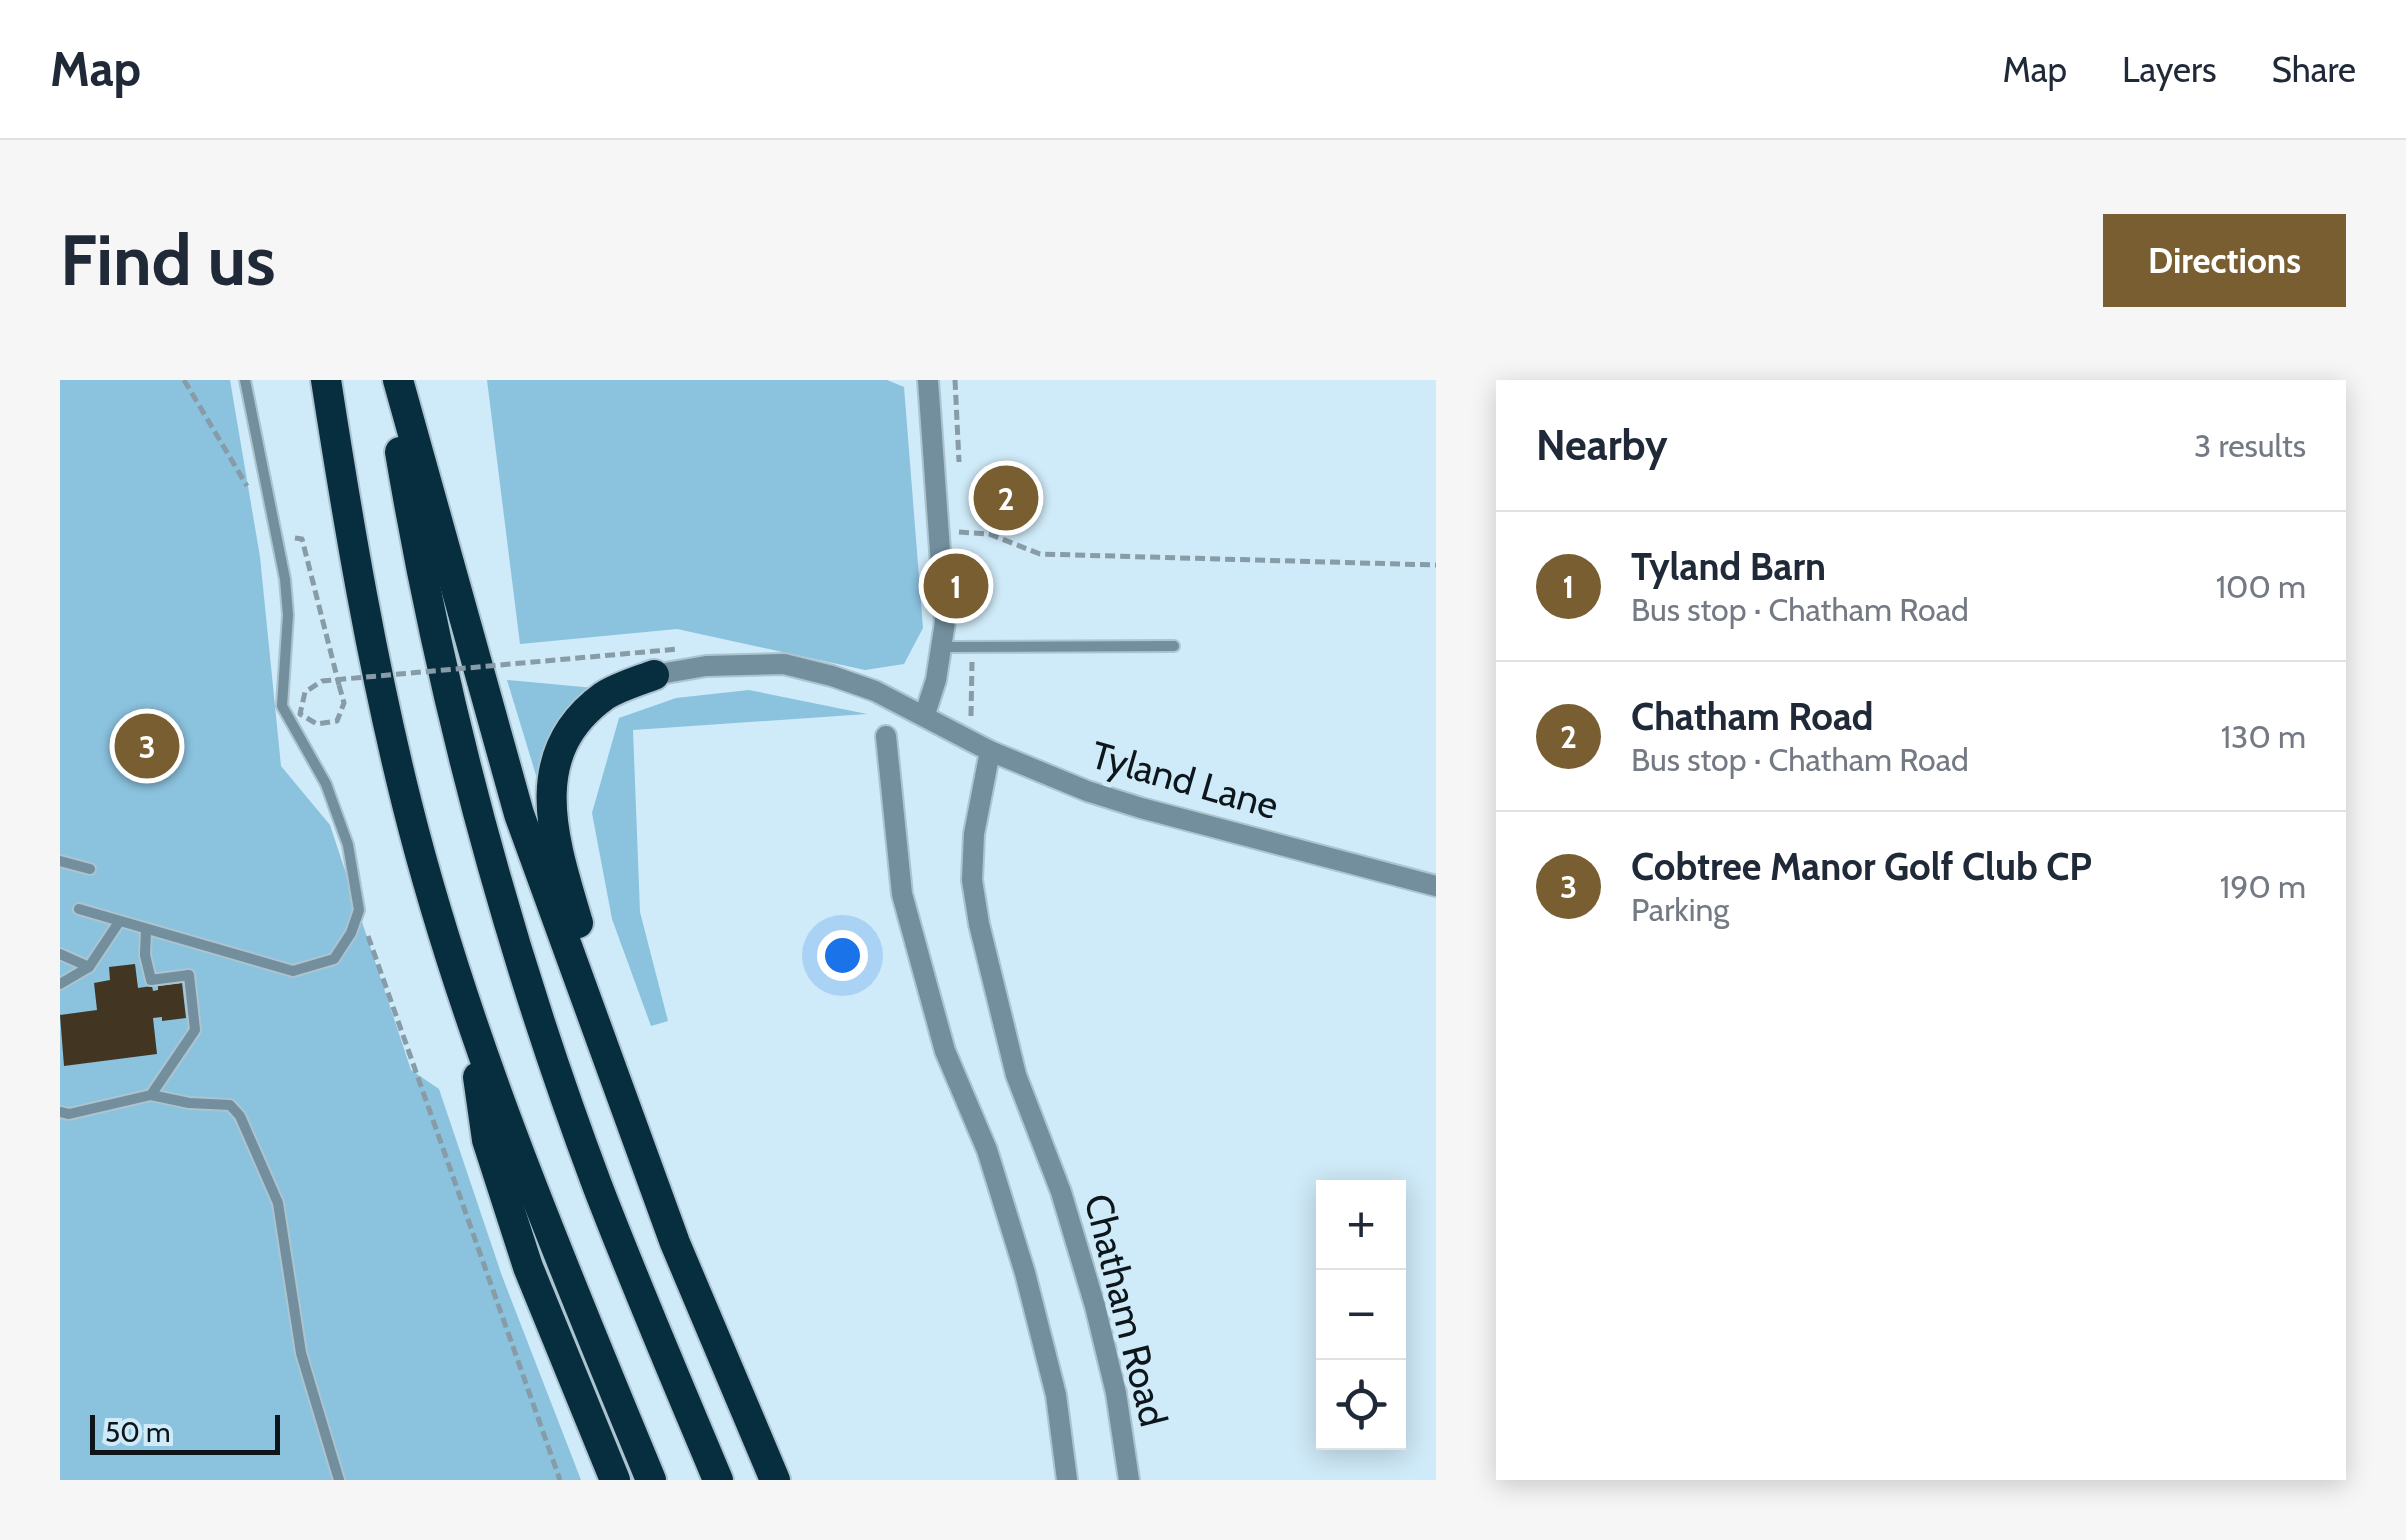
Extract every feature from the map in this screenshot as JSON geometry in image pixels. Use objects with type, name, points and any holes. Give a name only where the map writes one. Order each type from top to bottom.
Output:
[{"type":"highway","points":[[326,380],[350,535],[384,709],[408,807],[467,1001],[544,1217],[651,1480]]},
{"type":"highway","points":[[388,380],[417,555],[497,883],[597,1184],[718,1480]]},
{"type":"highway","points":[[398,380],[519,814],[675,1243],[775,1480]]},
{"type":"highway","points":[[628,1120],[606,1022],[554,844],[550,797],[556,758],[569,731],[605,696],[654,675]]},
{"type":"highway","points":[[467,1001],[487,1140],[528,1267],[615,1480]]},
{"type":"street","points":[[925,714],[945,622],[928,380]]},
{"type":"street","name":"Tyland Lane","points":[[654,675],[706,666],[784,664],[876,691],[990,751],[1087,791],[1436,886]]},
{"type":"street","points":[[886,736],[902,894],[946,1050],[987,1150],[1025,1273],[1056,1396],[1067,1480]]},
{"type":"street","name":"Chatham Road","points":[[990,751],[974,834],[972,880],[979,924],[1016,1074],[1061,1192],[1095,1306],[1116,1393],[1129,1480]]},
{"type":"lane","points":[[79,910],[293,971],[334,960],[352,933],[359,910],[348,845],[326,784],[282,706],[288,616],[285,579],[245,380]]},
{"type":"lane","points":[[941,647],[1174,646]]},
{"type":"lane","points":[[60,862],[90,869]]},
{"type":"lane","points":[[60,984],[89,967],[120,922]]},
{"type":"lane","points":[[146,930],[145,955],[151,980],[190,976],[195,1030],[151,1096]]},
{"type":"lane","points":[[60,954],[89,967]]},
{"type":"lane","points":[[60,1112],[69,1114],[151,1096],[230,1105],[240,1116],[278,1203],[301,1354],[339,1480]]},
{"type":"path","points":[[184,380],[274,533],[302,539],[339,685],[344,703],[338,721],[317,724],[300,714],[304,692],[322,680],[678,648]]},
{"type":"path","points":[[941,530],[989,534],[1040,554],[1436,565]]},
{"type":"path","points":[[972,646],[970,715],[984,723]]},
{"type":"path","points":[[359,910],[560,1480]]},
{"type":"shaded area","points":[[60,380],[230,380],[260,557],[281,766],[330,825],[411,1070],[439,1089],[502,1276],[581,1480],[60,1480]]},
{"type":"shaded area","points":[[487,380],[887,380],[904,387],[923,628],[904,664],[865,670],[677,629],[520,644]]},
{"type":"shaded area","points":[[507,680],[594,688],[542,795]]},
{"type":"shaded area","points":[[749,690],[867,714],[633,730],[640,912],[668,1021],[651,1026],[612,919],[592,813],[619,718],[676,698]]},
{"type":"building","points":[[135,964],[138,988],[152,986],[153,991],[158,986],[182,983],[186,1018],[153,1018],[157,1054],[64,1066],[60,1015],[97,1010],[94,983],[110,980],[109,967]]},
{"type":"place","name":"Chatham Road","points":[[1006,498]]},
{"type":"place","name":"Tyland Barn","points":[[956,586]]},
{"type":"place","name":"Cobtree Manor Golf Club CP","points":[[147,746]]}]
